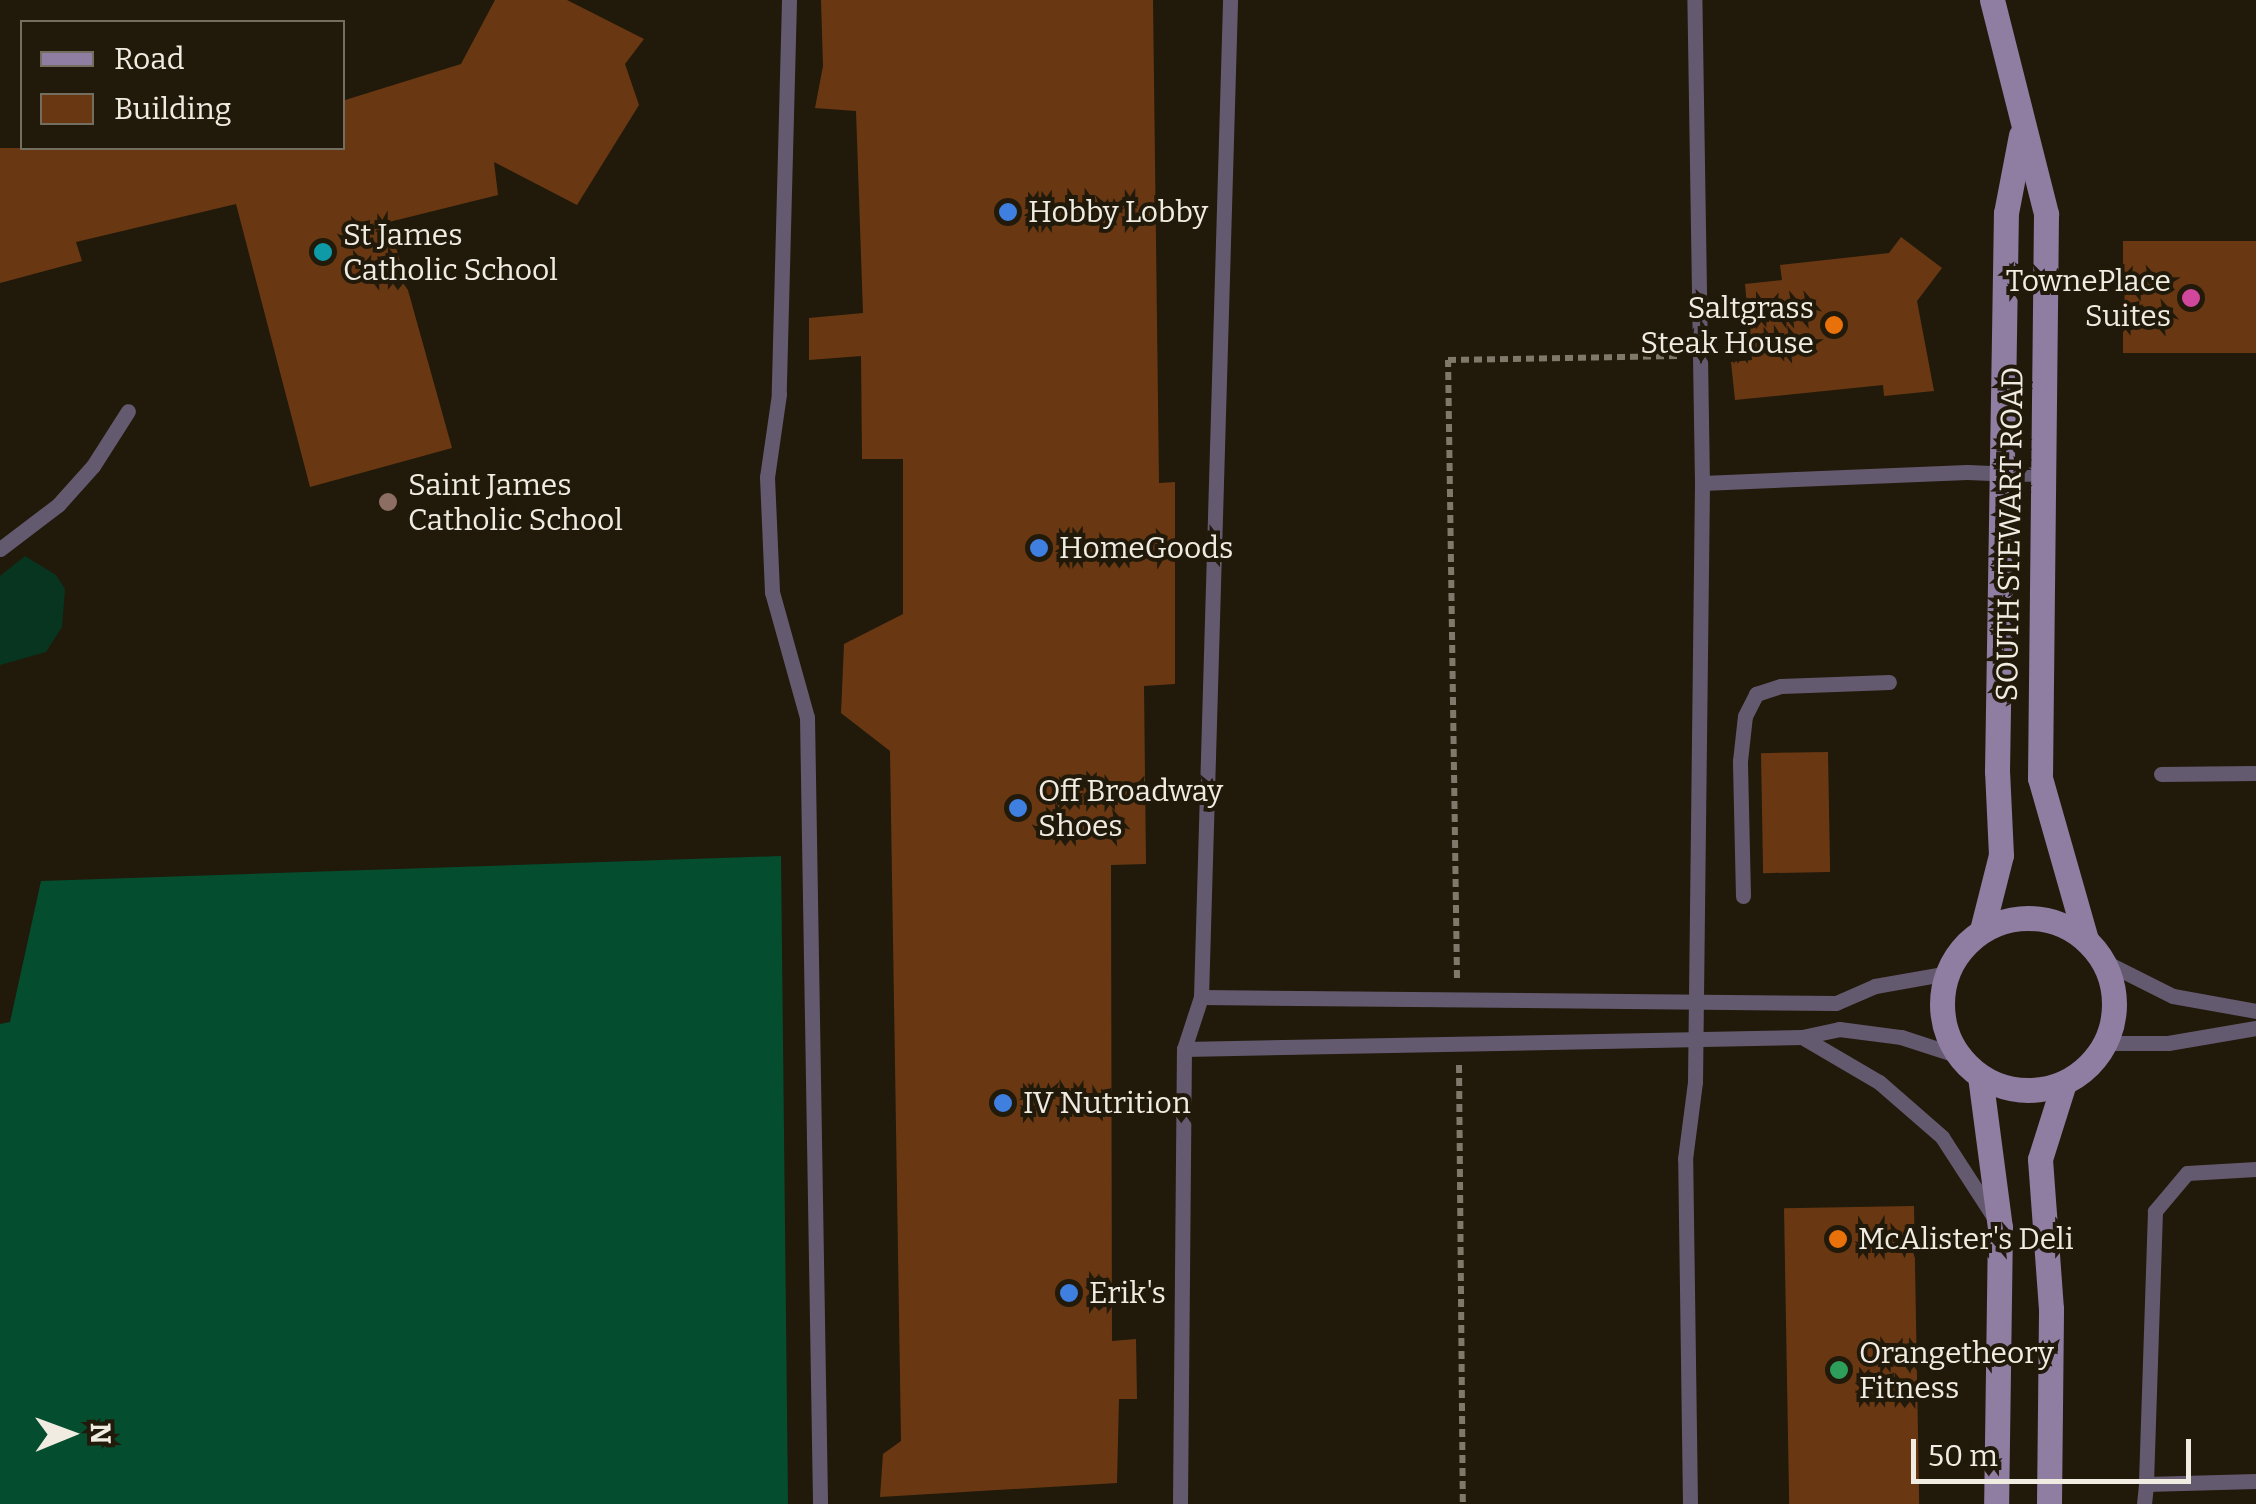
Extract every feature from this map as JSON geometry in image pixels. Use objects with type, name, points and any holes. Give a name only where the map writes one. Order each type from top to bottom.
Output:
[{"type":"street","name":"SOUTH STEWART ROAD","points":[[1992,0],[2046,214],[2040,778],[2086,940]]},
{"type":"street","name":"SOUTH STEWART ROAD","points":[[1982,930],[2001,855],[2006,213],[2023,126]]},
{"type":"street","points":[[2048,1504],[2051,1309],[2040,1158],[2064,1083],[2105,1043],[2113,988],[2103,961],[2086,940],[2035,918],[1982,930],[1948,974],[1946,1030],[1959,1056],[1980,1076],[2021,1089],[2064,1083]]},
{"type":"street","points":[[1980,1076],[2000,1227],[1996,1504]]},
{"type":"lane","points":[[789,0],[780,394],[767,478],[772,592],[808,718],[820,1504]]},
{"type":"lane","points":[[1180,1504],[1184,1048],[1200,997],[1230,0]]},
{"type":"lane","points":[[1690,1504],[1685,1159],[1694,1039],[1702,483],[1694,0]]},
{"type":"lane","points":[[0,550],[82,479],[128,410]]},
{"type":"lane","points":[[1702,483],[2002,472],[2043,475]]},
{"type":"lane","points":[[1743,896],[1740,760],[1744,716],[1756,694],[1781,686],[1889,682]]},
{"type":"lane","points":[[2161,774],[2256,773]]},
{"type":"lane","points":[[2103,961],[2172,996],[2256,1011]]},
{"type":"lane","points":[[1200,997],[1836,1003],[1875,986],[1948,974]]},
{"type":"lane","points":[[2105,1043],[2168,1044],[2256,1028]]},
{"type":"lane","points":[[1184,1048],[1802,1037],[1840,1029],[1901,1038],[1959,1056]]},
{"type":"lane","points":[[1802,1037],[1880,1082],[1942,1137],[2000,1227]]},
{"type":"lane","points":[[2144,1504],[2154,1210],[2187,1173],[2256,1170]]},
{"type":"lane","points":[[2146,1484],[2256,1481]]},
{"type":"path","points":[[1458,999],[1448,360],[1700,356]]},
{"type":"path","points":[[1459,1043],[1463,1504]]},
{"type":"green space","points":[[25,556],[56,575],[65,589],[62,627],[46,652],[0,665],[0,576]]},
{"type":"green space","points":[[781,856],[788,1504],[0,1504],[0,1024],[10,1022],[41,881]]},
{"type":"building","name":"St James Catholic School","points":[[495,0],[567,0],[644,39],[625,64],[639,105],[577,205],[494,162],[498,195],[389,222],[452,448],[310,487],[236,204],[76,242],[82,261],[0,283],[0,148],[345,150],[345,100],[461,64]]},
{"type":"building","points":[[821,0],[1153,0],[1159,483],[1175,482],[1175,684],[1144,686],[1146,864],[1111,865],[1112,1341],[1136,1339],[1137,1399],[1119,1399],[1117,1483],[880,1497],[883,1454],[901,1441],[890,751],[841,713],[844,644],[903,614],[903,459],[862,459],[861,356],[809,360],[809,318],[863,313],[856,111],[815,108],[823,66]]},
{"type":"building","name":"Saltgrass Steak House","points":[[1901,237],[1942,268],[1917,301],[1934,391],[1884,396],[1883,385],[1735,400],[1731,362],[1752,360],[1745,284],[1782,280],[1780,265],[1889,253]]},
{"type":"building","name":"TownePlace Suites","points":[[2123,241],[2256,241],[2256,353],[2123,353]]},
{"type":"building","points":[[1828,752],[1830,872],[1763,873],[1761,753]]},
{"type":"building","points":[[1914,1206],[1919,1504],[1789,1504],[1784,1208]]},
{"type":"place","name":"Hobby Lobby","points":[[1008,212]]},
{"type":"place","name":"St James Catholic School","points":[[323,252]]},
{"type":"place","name":"TownePlace Suites","points":[[2191,298]]},
{"type":"place","name":"Saltgrass Steak House","points":[[1834,325]]},
{"type":"place","name":"Saint James Catholic School","points":[[388,502]]},
{"type":"place","name":"HomeGoods","points":[[1039,548]]},
{"type":"place","name":"Off Broadway Shoes","points":[[1018,808]]},
{"type":"place","name":"IV Nutrition","points":[[1003,1103]]},
{"type":"place","name":"McAlister's Deli","points":[[1838,1239]]},
{"type":"place","name":"Erik's","points":[[1069,1293]]},
{"type":"place","name":"Orangetheory Fitness","points":[[1839,1370]]}]
